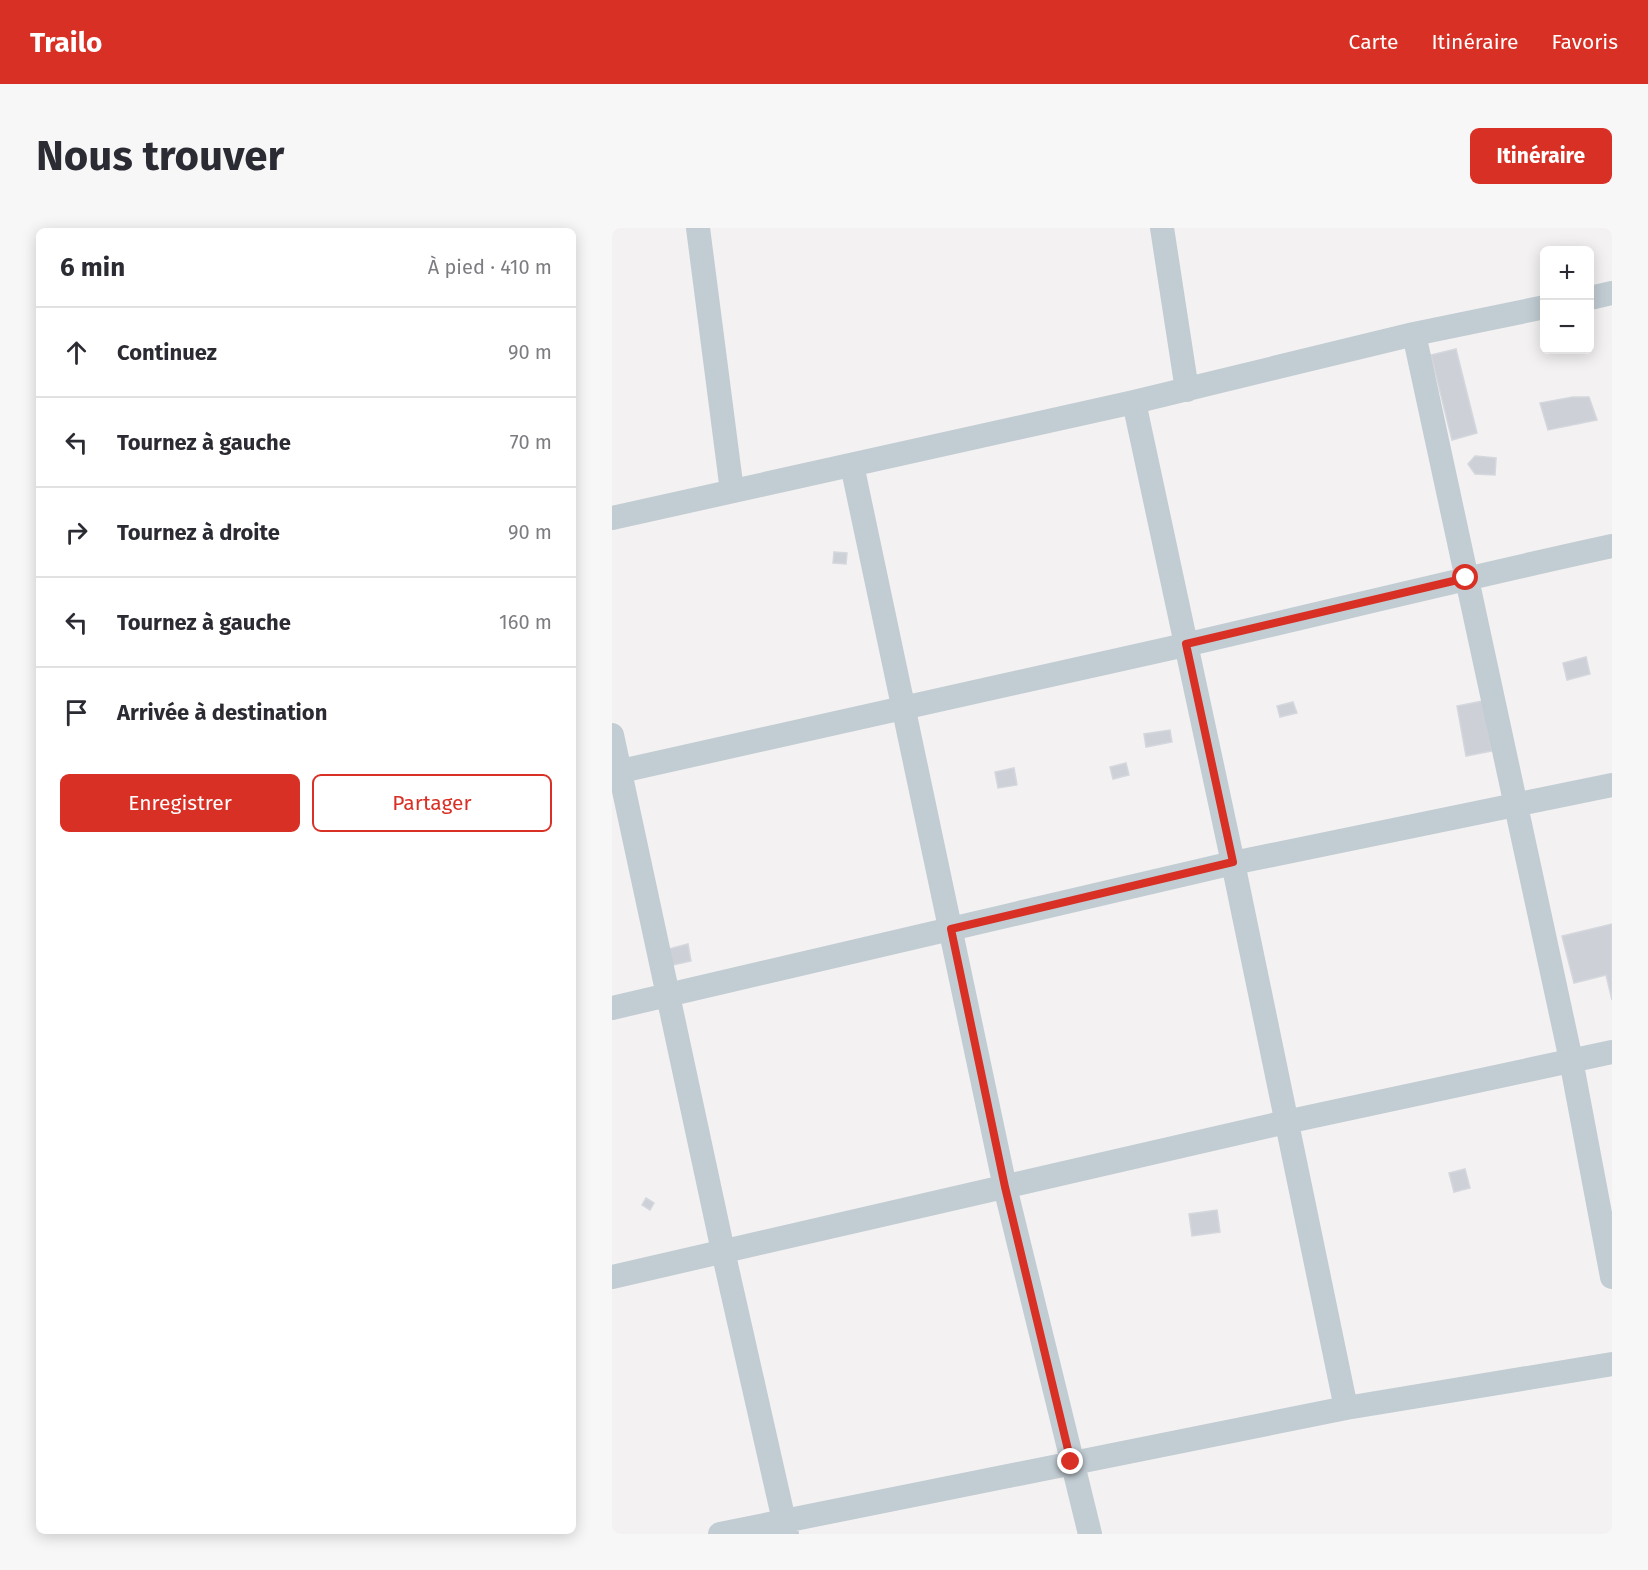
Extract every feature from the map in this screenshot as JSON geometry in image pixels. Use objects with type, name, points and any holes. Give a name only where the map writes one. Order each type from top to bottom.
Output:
[{"type":"street","points":[[698,228],[732,491]]},
{"type":"street","points":[[1162,228],[1187,390]]},
{"type":"street","points":[[1594,297],[1612,293]]},
{"type":"street","points":[[612,518],[1187,390],[1414,334],[1540,308]]},
{"type":"street","points":[[1414,334],[1571,1060],[1612,1277]]},
{"type":"street","points":[[1134,402],[1233,862],[1346,1408]]},
{"type":"street","points":[[852,465],[1005,1187],[1090,1534]]},
{"type":"street","points":[[616,772],[1612,546]]},
{"type":"street","points":[[612,735],[616,772],[669,995],[723,1251],[786,1527]]},
{"type":"street","points":[[612,1008],[1233,862],[1612,785]]},
{"type":"street","points":[[612,1277],[1286,1122],[1612,1052]]},
{"type":"street","points":[[720,1534],[786,1527],[1071,1462],[1346,1408],[1612,1364]]},
{"type":"building","points":[[1456,349],[1477,433],[1452,440],[1431,355]]},
{"type":"building","points":[[1573,397],[1589,397],[1597,420],[1548,430],[1540,403]]},
{"type":"building","points":[[1475,456],[1496,458],[1495,475],[1475,474],[1468,464]]},
{"type":"building","points":[[834,552],[847,553],[846,564],[833,563]]},
{"type":"building","points":[[1586,657],[1590,674],[1567,680],[1563,663]]},
{"type":"building","points":[[1483,701],[1492,751],[1466,756],[1457,706]]},
{"type":"building","points":[[1293,702],[1297,713],[1280,717],[1277,706]]},
{"type":"building","points":[[1170,730],[1172,742],[1146,747],[1144,734]]},
{"type":"building","points":[[1126,763],[1129,775],[1113,779],[1110,767]]},
{"type":"building","points":[[1014,768],[1017,785],[998,788],[995,772]]},
{"type":"building","points":[[1612,924],[1612,1000],[1606,975],[1574,983],[1562,936]]},
{"type":"building","points":[[688,944],[691,961],[668,966],[665,950]]},
{"type":"building","points":[[1465,1169],[1470,1188],[1454,1192],[1449,1173]]},
{"type":"building","points":[[646,1198],[654,1203],[650,1210],[642,1205]]},
{"type":"building","points":[[1217,1210],[1220,1232],[1192,1236],[1189,1214]]},
{"type":"route","points":[[1071,1462],[1005,1187],[951,929],[1233,862],[1186,644],[1466,578]]}]
